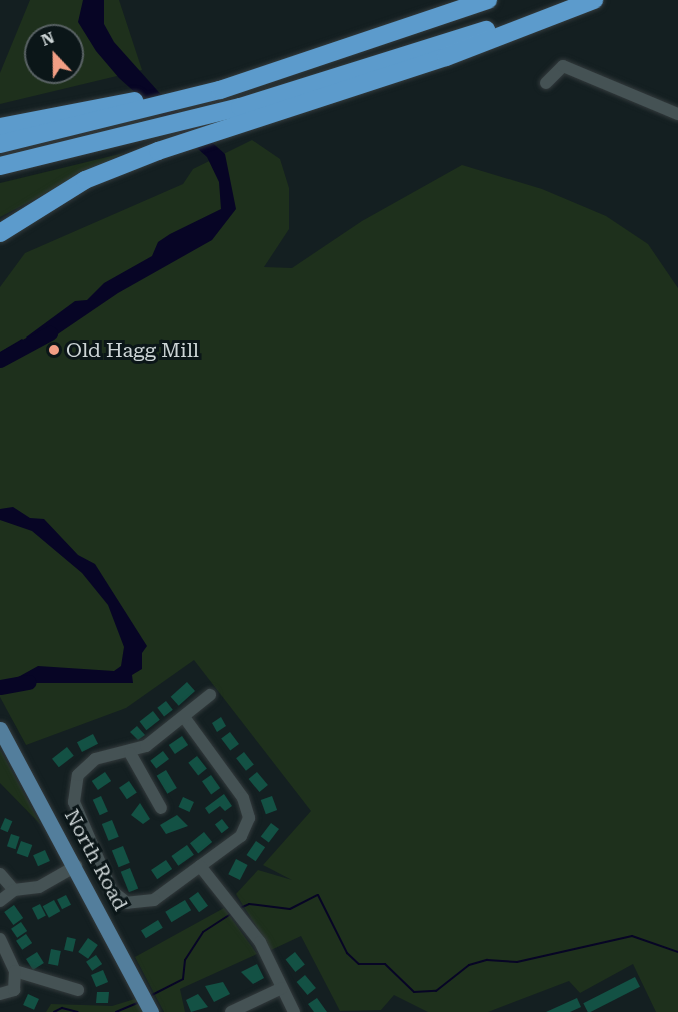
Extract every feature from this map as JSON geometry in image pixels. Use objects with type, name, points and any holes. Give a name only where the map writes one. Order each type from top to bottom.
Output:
[{"type":"highway","points":[[0,144],[312,61],[488,0]]},
{"type":"highway","points":[[0,166],[141,134],[240,107],[577,0]]},
{"type":"highway","points":[[0,233],[85,180],[158,151],[446,57],[594,0]]},
{"type":"highway","points":[[0,127],[120,111]]},
{"type":"main road","name":"North Road","points":[[0,729],[76,866],[151,1012]]},
{"type":"street","points":[[546,83],[562,66],[678,114]]},
{"type":"street","points":[[184,717],[249,810],[241,836],[146,904],[127,903],[112,891],[74,802],[74,787],[83,768],[95,759],[130,753],[184,717],[210,695]]},
{"type":"street","points":[[130,753],[161,808]]},
{"type":"street","points":[[0,901],[14,890],[39,886],[76,866]]},
{"type":"street","points":[[200,866],[261,942],[294,1012]]},
{"type":"street","points":[[0,874],[14,890]]},
{"type":"street","points":[[0,939],[15,971],[14,990],[0,994]]},
{"type":"street","points":[[15,971],[78,990]]},
{"type":"street","points":[[231,1012],[282,988]]},
{"type":"green space","points":[[30,0],[119,0],[142,70],[84,84],[84,24],[24,24],[24,84],[84,84],[0,104],[0,73]]},
{"type":"green space","points":[[252,140],[280,159],[289,188],[289,229],[264,267],[292,268],[362,221],[462,165],[542,189],[606,216],[648,244],[678,288],[678,1012],[656,1012],[633,964],[580,993],[569,981],[488,1012],[428,1012],[394,995],[381,1010],[340,1011],[301,936],[271,950],[236,894],[258,870],[292,880],[263,865],[311,811],[194,660],[126,708],[26,745],[0,697],[0,287],[25,253],[183,184],[193,169]]},
{"type":"green space","points":[[124,153],[0,217],[0,183]]},
{"type":"green space","points":[[0,749],[41,825],[0,783]]},
{"type":"green space","points":[[224,908],[257,954],[180,989],[185,1012],[164,1012],[135,957]]},
{"type":"green space","points":[[138,998],[145,1012],[46,1012],[51,1004],[112,1006]]},
{"type":"water","points":[[83,0],[104,0],[104,24],[114,42],[173,108],[225,154],[236,209],[212,240],[118,293],[37,348],[26,337],[75,301],[87,300],[104,283],[152,256],[158,242],[170,234],[221,209],[219,182],[207,157],[119,78],[96,51],[84,32],[84,24],[78,22]]},
{"type":"water","points":[[22,339],[34,350],[0,363],[0,352]]},
{"type":"water","points":[[13,507],[30,518],[44,519],[78,555],[95,564],[147,646],[142,653],[142,669],[132,675],[133,683],[31,683],[13,692],[11,681],[38,666],[114,671],[121,666],[124,647],[108,605],[82,573],[32,531],[0,520],[0,509]]},
{"type":"building","points":[[187,682],[195,691],[179,706],[171,697]]},
{"type":"building","points":[[166,701],[173,710],[164,716],[157,708]]},
{"type":"building","points":[[153,711],[160,720],[146,730],[140,721]]},
{"type":"building","points":[[221,717],[226,726],[217,732],[212,723]]},
{"type":"building","points":[[137,726],[145,735],[138,740],[130,732]]},
{"type":"building","points":[[230,732],[239,744],[230,751],[221,739]]},
{"type":"building","points":[[93,734],[98,744],[82,752],[77,742]]},
{"type":"building","points":[[182,736],[188,745],[175,754],[169,745]]},
{"type":"building","points":[[67,747],[74,756],[59,767],[52,759]]},
{"type":"building","points":[[163,751],[169,759],[156,769],[150,761]]},
{"type":"building","points":[[244,752],[254,765],[246,771],[236,758]]},
{"type":"building","points":[[197,756],[207,769],[198,775],[188,763]]},
{"type":"building","points":[[166,770],[177,788],[167,794],[157,776]]},
{"type":"building","points":[[105,772],[111,781],[98,790],[92,781]]},
{"type":"building","points":[[257,772],[268,785],[260,792],[249,779]]},
{"type":"building","points":[[211,775],[220,788],[211,794],[202,781]]},
{"type":"building","points":[[129,781],[137,793],[127,799],[119,788]]},
{"type":"building","points":[[224,794],[232,806],[225,811],[220,806],[209,814],[205,808]]},
{"type":"building","points":[[101,796],[108,812],[100,815],[93,800]]},
{"type":"building","points":[[272,796],[277,810],[266,814],[261,800]]},
{"type":"building","points":[[183,797],[194,802],[189,812],[179,807]]},
{"type":"building","points":[[140,803],[150,819],[143,824],[131,815]]},
{"type":"building","points":[[177,815],[188,826],[166,834],[160,825]]},
{"type":"building","points":[[5,818],[12,821],[8,832],[0,829]]},
{"type":"building","points":[[222,819],[229,828],[222,833],[215,825]]},
{"type":"building","points":[[112,820],[119,837],[109,841],[102,824]]},
{"type":"building","points":[[271,823],[279,829],[269,843],[261,837]]},
{"type":"building","points":[[204,832],[212,842],[198,853],[190,843]]},
{"type":"building","points":[[11,834],[20,837],[16,849],[7,846]]},
{"type":"building","points":[[21,841],[32,845],[28,857],[17,853]]},
{"type":"building","points":[[256,841],[265,847],[256,861],[246,855]]},
{"type":"building","points":[[187,845],[194,855],[178,866],[171,856]]},
{"type":"building","points":[[123,846],[130,863],[119,867],[112,850]]},
{"type":"building","points":[[45,850],[50,861],[38,866],[33,855]]},
{"type":"building","points":[[236,859],[248,865],[240,880],[228,874]]},
{"type":"building","points":[[166,860],[172,869],[157,879],[151,870]]},
{"type":"building","points":[[130,868],[138,888],[129,892],[121,872]]},
{"type":"building","points":[[198,892],[208,906],[199,912],[189,898]]},
{"type":"building","points":[[66,895],[71,905],[62,909],[57,900]]},
{"type":"building","points":[[54,900],[60,911],[49,918],[43,906]]},
{"type":"building","points":[[185,900],[191,910],[171,922],[165,912]]},
{"type":"building","points":[[40,904],[46,916],[38,920],[32,908]]},
{"type":"building","points":[[14,905],[23,918],[13,925],[4,912]]},
{"type":"building","points":[[158,920],[163,928],[146,938],[141,931]]},
{"type":"building","points":[[21,922],[27,931],[17,938],[11,929]]},
{"type":"building","points":[[26,934],[32,943],[22,950],[16,941]]},
{"type":"building","points":[[67,937],[76,939],[73,952],[64,950]]},
{"type":"building","points":[[88,938],[98,945],[88,959],[78,952]]},
{"type":"building","points":[[51,949],[61,951],[58,966],[48,964]]},
{"type":"building","points":[[37,952],[44,963],[33,970],[26,959]]},
{"type":"building","points":[[295,952],[305,965],[295,972],[286,959]]},
{"type":"building","points":[[96,955],[102,964],[92,971],[86,962]]},
{"type":"building","points":[[257,964],[264,978],[253,984],[241,972]]},
{"type":"building","points":[[103,970],[108,982],[96,987],[91,975]]},
{"type":"building","points":[[305,975],[316,988],[308,995],[297,982]]},
{"type":"building","points":[[635,977],[640,987],[591,1012],[588,1012],[583,1003]]},
{"type":"building","points":[[223,982],[230,994],[214,1002],[205,986]]},
{"type":"building","points":[[97,992],[109,992],[108,1003],[96,1003]]},
{"type":"building","points":[[28,994],[39,999],[34,1010],[23,1005]]},
{"type":"building","points":[[198,994],[208,1007],[191,1012],[186,1000]]},
{"type":"building","points":[[317,998],[327,1012],[314,1012],[308,1004]]},
{"type":"building","points":[[577,998],[581,1007],[570,1012],[546,1012]]},
{"type":"waterway","points":[[0,360],[50,333]]},
{"type":"waterway","points":[[0,687],[29,682]]},
{"type":"waterway","points":[[238,909],[249,904],[290,909],[318,895],[347,953],[359,964],[385,964],[414,992],[436,991],[469,965],[487,960],[517,962],[632,936],[678,952]]},
{"type":"waterway","points":[[150,996],[183,979],[185,960],[203,932],[231,914]]},
{"type":"waterway","points":[[116,1012],[139,1002]]},
{"type":"waterway","points":[[54,1012],[62,1008],[78,1012]]},
{"type":"place","name":"Old Hagg Mill","points":[[54,350]]}]
